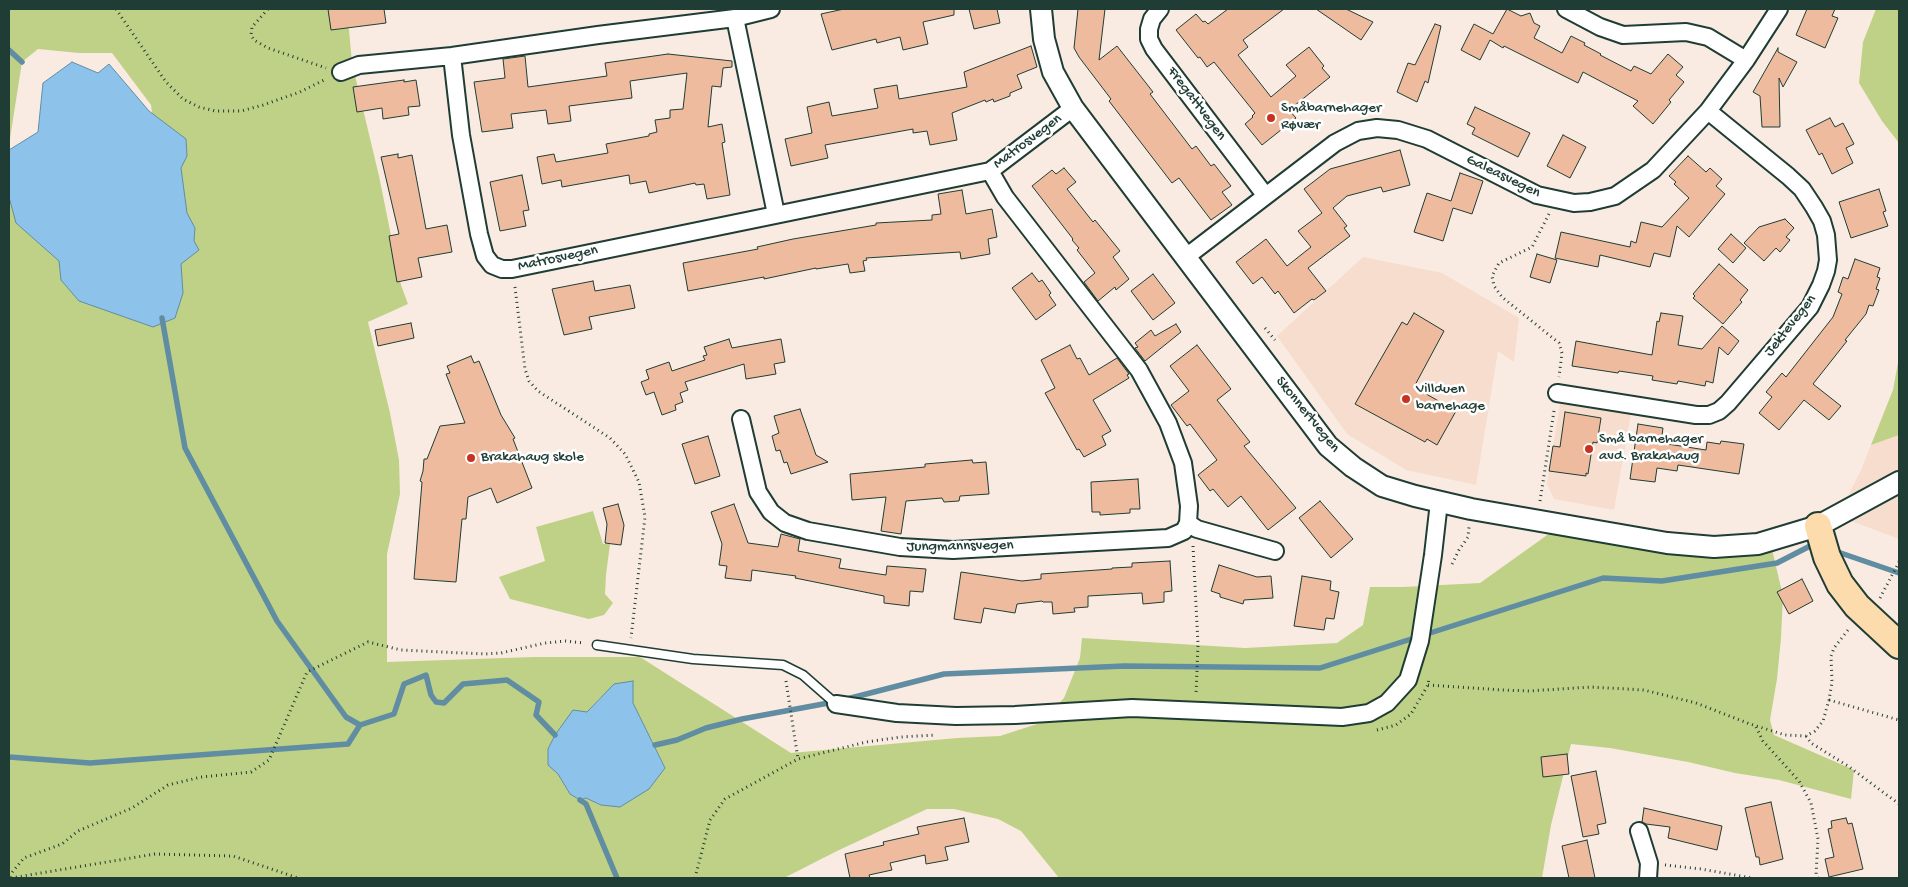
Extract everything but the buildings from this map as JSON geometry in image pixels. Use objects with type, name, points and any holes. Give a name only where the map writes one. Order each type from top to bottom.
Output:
[{"type":"highway","points":[[1818,526],[1828,557],[1840,584],[1857,606],[1894,637]]},
{"type":"street","points":[[341,72],[359,66],[452,56],[735,18],[771,9]]},
{"type":"street","name":"Skonnertvegen","points":[[1041,9],[1044,40],[1053,72],[1073,108],[1328,446],[1353,467],[1382,486],[1439,502],[1667,543],[1714,547],[1758,544],[1818,526],[1899,482]]},
{"type":"street","name":"Fregattvegen","points":[[1160,9],[1152,19],[1149,29],[1149,39],[1154,49],[1265,195]]},
{"type":"street","name":"Galeasvegen","points":[[1186,257],[1265,195],[1335,144],[1358,131],[1377,128],[1398,130],[1427,139],[1537,195],[1574,203],[1590,202],[1615,196],[1653,170],[1708,110],[1746,60],[1779,9]]},
{"type":"street","points":[[1571,10],[1600,27],[1623,35],[1686,32],[1708,37],[1746,60]]},
{"type":"street","points":[[735,18],[776,214]]},
{"type":"street","name":"Matrosvegen","points":[[452,56],[461,135],[479,234],[485,256],[492,265],[502,269],[512,269],[990,171],[1073,108]]},
{"type":"street","name":"Jektevegen","points":[[1557,393],[1696,415],[1714,413],[1728,403],[1810,306],[1821,286],[1828,260],[1826,235],[1822,221],[1814,207],[1802,189],[1788,176],[1708,110]]},
{"type":"street","points":[[990,171],[1005,197],[1139,370],[1168,423],[1183,463],[1192,526],[1275,551]]},
{"type":"street","name":"Jungmannsvegen","points":[[741,419],[758,492],[771,512],[785,523],[808,531],[900,548],[953,550],[1168,538],[1192,526]]},
{"type":"street","points":[[836,704],[874,710],[948,716],[1014,716],[1132,708],[1342,717],[1368,713],[1387,703],[1408,680],[1420,641],[1439,502]]},
{"type":"street","points":[[1639,832],[1649,871]]},
{"type":"lane","points":[[597,645],[693,659],[783,665],[803,675],[836,704]]},
{"type":"path","points":[[116,9],[166,82],[184,98],[199,107],[215,111],[241,110],[256,107],[300,92],[341,72]]},
{"type":"path","points":[[268,9],[252,27],[251,35],[254,40],[268,48],[313,65],[341,72]]},
{"type":"path","points":[[1540,502],[1562,352],[1559,344],[1502,297],[1494,286],[1492,276],[1499,263],[1532,248],[1556,200]]},
{"type":"path","points":[[512,269],[525,369],[529,381],[538,391],[610,438],[625,454],[639,482],[643,499],[644,525],[630,649]]},
{"type":"path","points":[[1263,326],[1276,340]]},
{"type":"path","points":[[1532,500],[1550,503]]},
{"type":"path","points":[[1192,526],[1198,644],[1196,710]]},
{"type":"path","points":[[1878,600],[1899,562]]},
{"type":"path","points":[[1428,685],[1503,690],[1616,687],[1644,690],[1696,703],[1785,735],[1806,736],[1815,731],[1822,721],[1830,700],[1832,682],[1831,656],[1834,648],[1848,630]]},
{"type":"path","points":[[10,877],[24,858],[62,844],[78,831],[132,808],[168,785],[200,777],[251,772],[269,760],[307,672],[368,642],[401,650],[485,654],[501,653],[545,643],[565,641],[597,645]]},
{"type":"path","points":[[1830,700],[1899,720]]},
{"type":"path","points":[[1756,726],[1763,741],[1799,781],[1811,803],[1818,839],[1816,875],[1818,878]]},
{"type":"path","points":[[1806,736],[1811,744],[1848,766],[1899,804]]},
{"type":"path","points":[[695,878],[710,820],[725,799],[798,759]]},
{"type":"path","points":[[10,877],[155,854],[233,856],[298,878]]},
{"type":"path","points":[[1649,871],[1701,868],[1752,878]]},
{"type":"shaded area","name":"Villduen barnehage","points":[[1363,257],[1442,273],[1519,318],[1514,362],[1498,351],[1476,485],[1406,470],[1347,434],[1277,336]]},
{"type":"shaded area","name":"Små barnehager avd. Brakahaug","points":[[1560,404],[1631,414],[1614,510],[1554,499],[1547,484]]},
{"type":"shaded area","points":[[1899,435],[1899,539],[1838,516],[1871,445]]},
{"type":"green space","points":[[9,9],[344,9],[349,30],[352,63],[379,176],[401,285],[408,304],[368,322],[390,413],[399,460],[400,494],[387,554],[387,662],[534,657],[640,657],[791,753],[1000,736],[1040,723],[1064,698],[1080,658],[1082,638],[1245,648],[1337,643],[1363,625],[1370,587],[1480,583],[1564,523],[1651,538],[1770,541],[1783,596],[1777,679],[1770,720],[1774,735],[1854,770],[1851,799],[1779,780],[1735,773],[1688,762],[1610,748],[1571,744],[1551,825],[1542,878],[1059,878],[1021,831],[998,819],[954,809],[927,809],[784,878],[9,878],[9,177],[156,144],[151,105],[112,53],[79,53],[38,49],[22,62],[9,145]],"holes":[[[601,697],[633,703],[665,768],[601,805],[586,798],[570,794],[558,773],[587,712]]]},
{"type":"green space","points":[[1876,9],[1899,9],[1899,143],[1882,121],[1859,83],[1863,42]]},
{"type":"green space","points":[[1899,357],[1899,435],[1871,445],[1893,390]]},
{"type":"green space","points":[[593,511],[603,544],[610,544],[605,594],[613,603],[604,615],[589,619],[510,599],[499,577],[545,561],[536,527]]},
{"type":"water","points":[[72,62],[98,73],[109,64],[149,111],[186,139],[187,156],[181,168],[187,213],[195,228],[194,241],[199,250],[181,264],[183,293],[175,318],[153,327],[79,301],[61,280],[59,261],[16,223],[9,197],[9,150],[38,132],[43,83]]},
{"type":"water","points":[[633,681],[633,703],[665,768],[649,789],[620,807],[601,805],[586,798],[580,800],[570,794],[558,774],[548,765],[548,749],[555,735],[573,710],[587,712],[614,684]]},
{"type":"waterway","points":[[9,50],[22,62]]},
{"type":"waterway","points":[[162,318],[185,448],[277,621],[346,717],[360,725],[394,714],[404,684],[426,675],[431,695],[436,702],[444,703],[463,684],[507,680],[539,702],[536,715],[555,735]]},
{"type":"waterway","points":[[843,700],[944,674],[1124,666],[1320,668],[1603,578],[1662,581],[1777,563],[1812,545],[1816,546]]},
{"type":"waterway","points":[[1832,550],[1899,573]]},
{"type":"waterway","points":[[655,745],[677,740],[706,728],[742,719],[834,702]]},
{"type":"waterway","points":[[9,757],[90,763],[348,744],[360,725]]},
{"type":"waterway","points":[[580,800],[586,804],[617,878]]},
{"type":"place","name":"Småbarnehager Røvær","points":[[1271,118]]},
{"type":"place","name":"Villduen barnehage","points":[[1406,399]]},
{"type":"place","name":"Små barnehager avd. Brakahaug","points":[[1589,449]]},
{"type":"place","name":"Brakahaug skole","points":[[471,458]]}]
